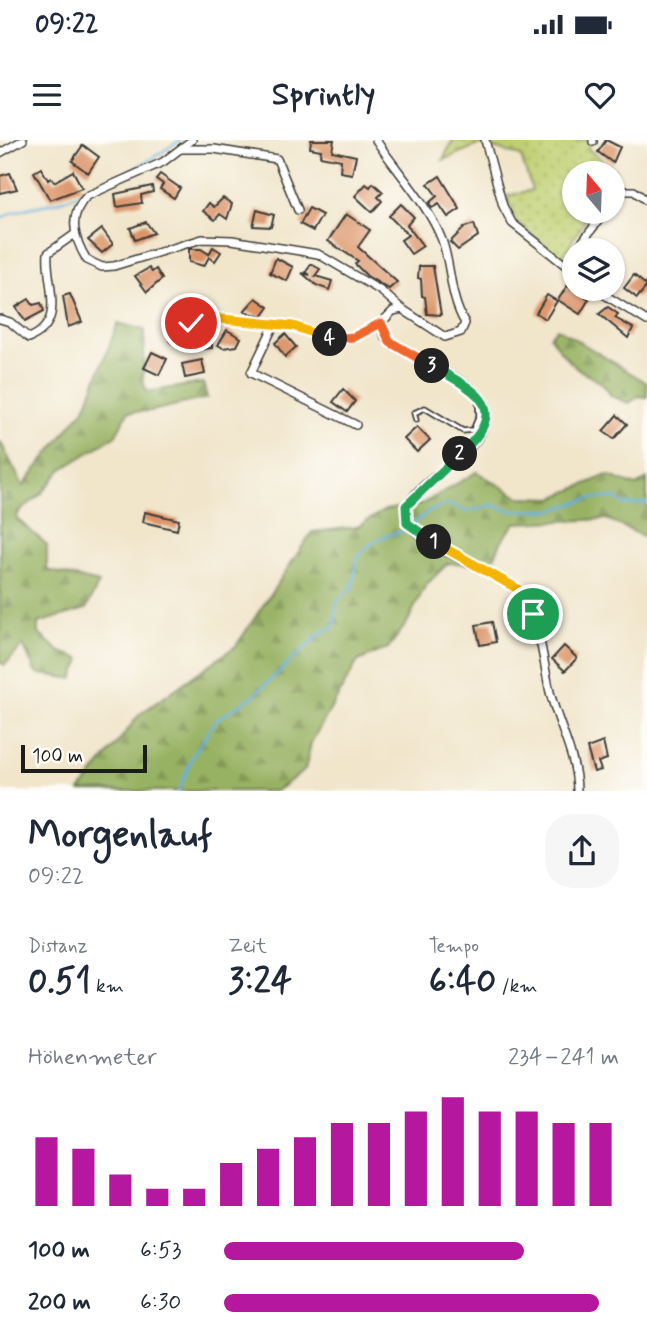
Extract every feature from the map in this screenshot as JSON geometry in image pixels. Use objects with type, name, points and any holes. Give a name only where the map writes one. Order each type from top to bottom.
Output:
[{"type":"street","points":[[1,152],[23,140]]},
{"type":"street","points":[[192,140],[163,162],[87,196],[74,216],[75,234],[87,260],[102,267],[202,239],[232,240],[318,254],[381,291],[402,309],[445,337],[453,336],[466,327],[451,290],[443,243],[435,226],[376,140]]},
{"type":"street","points":[[485,140],[503,206],[512,223],[562,263]]},
{"type":"street","points":[[180,149],[214,149],[277,159],[298,210]]},
{"type":"street","points":[[625,191],[634,191],[647,201]]},
{"type":"street","points":[[0,319],[10,322],[29,338],[51,318],[55,305],[46,272],[48,253],[75,234]]},
{"type":"street","points":[[614,301],[647,321]]},
{"type":"street","points":[[173,339],[191,323],[212,318],[293,326],[339,340],[354,337],[381,323],[393,311],[402,309]]},
{"type":"street","points":[[381,323],[390,342],[474,389],[486,410],[482,432],[409,501],[404,513],[407,523],[419,532],[464,561],[509,584],[527,598],[551,696],[573,765],[577,791]]},
{"type":"street","points":[[274,325],[251,373],[356,425]]},
{"type":"lane","points":[[416,421],[414,413],[425,408],[463,432],[473,430],[477,425],[476,400],[479,396]]},
{"type":"green space","points":[[453,140],[592,140],[588,149],[604,161],[562,161],[562,224],[583,224],[574,238],[562,238],[561,259],[515,220],[507,196],[532,190],[521,156],[480,144],[443,160]]},
{"type":"green space","points":[[118,323],[145,330],[143,381],[147,392],[203,383],[207,398],[151,411],[128,412],[115,436],[61,470],[42,493],[18,513],[17,519],[47,545],[47,570],[99,583],[86,609],[38,623],[38,633],[60,652],[81,659],[73,679],[36,673],[23,645],[5,665],[0,662],[0,441],[23,486],[86,406]]},
{"type":"green space","points":[[557,328],[647,383],[647,397],[639,396],[629,403],[611,396],[604,386],[581,371],[562,353],[550,336]]},
{"type":"green space","points":[[477,472],[519,497],[553,498],[607,475],[636,486],[647,479],[647,538],[607,519],[515,523],[501,542],[491,565],[448,563],[425,586],[407,623],[388,648],[358,661],[311,743],[305,770],[276,791],[80,791],[140,714],[236,646],[312,532],[357,527],[385,510],[422,504]]},
{"type":"building","points":[[311,140],[334,140],[332,151],[356,156],[352,174],[340,172],[341,160],[320,156],[321,150],[310,148]]},
{"type":"building","points":[[606,140],[620,147],[614,161],[598,152]]},
{"type":"building","points":[[83,145],[99,157],[88,173],[72,161]]},
{"type":"building","points":[[41,168],[48,180],[51,178],[54,182],[73,171],[82,188],[50,200],[34,172]]},
{"type":"building","points":[[10,173],[17,189],[0,193],[0,176]]},
{"type":"building","points":[[160,174],[180,188],[174,198],[160,189],[163,184],[156,179]]},
{"type":"building","points":[[440,176],[460,209],[448,217],[439,204],[432,208],[429,203],[437,196],[428,184]]},
{"type":"building","points":[[373,183],[383,192],[378,197],[382,201],[372,212],[355,196],[366,184],[370,187]]},
{"type":"building","points":[[152,186],[153,192],[141,195],[142,203],[117,207],[115,194]]},
{"type":"building","points":[[223,198],[232,204],[227,219],[220,214],[215,220],[203,211],[209,203],[214,207]]},
{"type":"building","points":[[401,204],[414,217],[407,225],[423,246],[411,254],[401,240],[408,235],[389,216]]},
{"type":"building","points":[[309,208],[322,215],[313,231],[300,224]]},
{"type":"building","points":[[257,210],[274,215],[271,227],[253,226]]},
{"type":"building","points":[[346,214],[370,230],[358,247],[397,282],[389,289],[367,276],[355,264],[358,261],[328,241]]},
{"type":"building","points":[[146,222],[154,233],[135,240],[130,228]]},
{"type":"building","points":[[474,224],[478,236],[458,250],[450,242],[465,227]]},
{"type":"building","points":[[102,229],[113,244],[102,253],[88,240]]},
{"type":"building","points":[[213,247],[221,252],[215,261],[209,257],[204,266],[189,262],[189,249],[201,249],[209,254]]},
{"type":"building","points":[[276,258],[293,267],[287,281],[270,273]]},
{"type":"building","points":[[311,264],[320,269],[315,276],[332,281],[329,290],[316,285],[302,273],[310,275],[306,272]]},
{"type":"building","points":[[419,266],[433,266],[441,315],[427,314],[421,279],[418,278]]},
{"type":"building","points":[[149,268],[152,272],[156,269],[162,279],[147,292],[135,276]]},
{"type":"building","points":[[634,275],[647,286],[637,298],[625,287]]},
{"type":"building","points":[[70,294],[82,322],[68,327],[63,296]]},
{"type":"building","points":[[562,294],[562,301],[588,301],[580,314],[558,300]]},
{"type":"building","points":[[547,295],[557,301],[546,319],[536,313]]},
{"type":"building","points":[[256,298],[269,307],[262,317],[244,311]]},
{"type":"building","points":[[29,299],[33,305],[41,303],[44,311],[25,321],[16,307]]},
{"type":"building","points":[[608,307],[618,314],[615,318],[633,328],[628,338],[599,314]]},
{"type":"building","points":[[227,330],[241,338],[237,346],[223,348],[218,345]]},
{"type":"building","points":[[212,334],[212,348],[192,350],[191,335]]},
{"type":"building","points":[[285,334],[296,347],[285,357],[275,343]]},
{"type":"building","points":[[152,352],[167,359],[159,375],[144,368]]},
{"type":"building","points":[[202,360],[205,374],[185,378],[182,364]]},
{"type":"building","points":[[343,389],[355,401],[347,412],[333,402]]},
{"type":"building","points":[[617,415],[627,424],[614,439],[603,431]]},
{"type":"building","points":[[417,427],[430,440],[417,452],[404,439]]},
{"type":"building","points":[[145,512],[179,520],[177,530],[143,522]]},
{"type":"building","points":[[492,622],[496,642],[480,645],[476,625]]},
{"type":"building","points":[[564,646],[577,658],[565,671],[552,659]]},
{"type":"building","points":[[603,742],[607,759],[598,762],[601,770],[594,772],[587,748]]},
{"type":"waterway","points":[[0,219],[93,188],[138,166],[180,140]]},
{"type":"waterway","points":[[179,791],[193,755],[217,719],[252,697],[321,633],[334,627],[337,601],[352,588],[358,557],[368,546],[385,536],[407,530],[426,513],[444,505],[453,505],[466,512],[492,505],[512,511],[552,510],[592,498],[615,498],[625,505],[647,503]]},
{"type":"route","points":[[191,323],[212,318],[293,326],[339,340],[354,337],[381,323],[385,337],[390,342],[474,389],[486,410],[486,422],[482,432],[409,501],[404,513],[405,520],[464,561],[518,589],[527,598],[533,614]]}]
